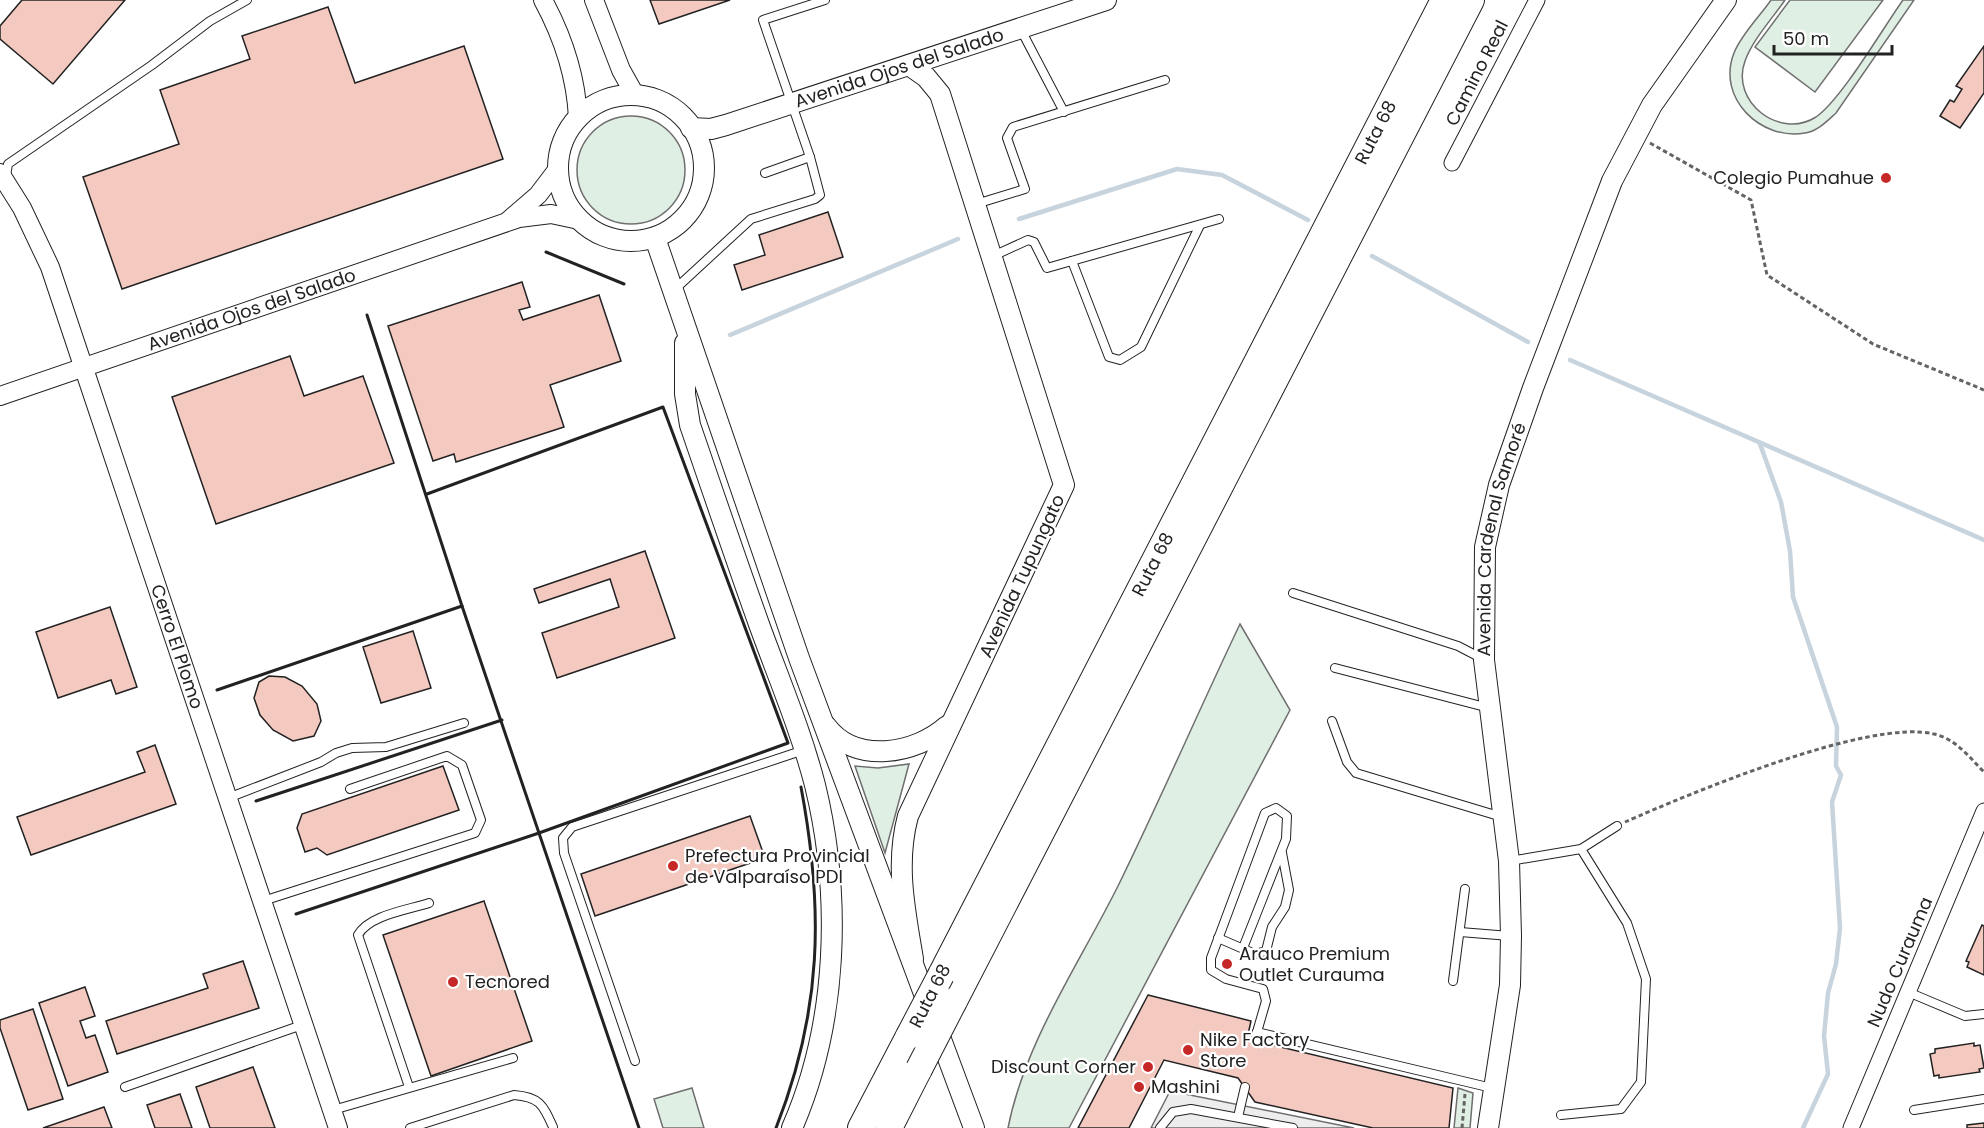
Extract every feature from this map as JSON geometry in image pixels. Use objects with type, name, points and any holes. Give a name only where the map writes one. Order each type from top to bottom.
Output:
[{"type":"highway","name":"Ruta 68","points":[[861,1128],[1444,0]]},
{"type":"highway","name":"Ruta 68","points":[[889,1128],[1471,0]]},
{"type":"main road","name":"Avenida Ojos del Salado","points":[[691,128],[711,129],[1106,0]]},
{"type":"main road","name":"Avenida Cardenal Samoré","points":[[1488,1128],[1510,985],[1511,936],[1509,861],[1484,660],[1485,547],[1499,485],[1587,243],[1612,181],[1652,105],[1726,0]]},
{"type":"main road","name":"Avenida Tupungato","points":[[909,65],[926,77],[940,94],[1064,486],[949,725],[908,816],[901,845],[902,893],[913,959]]},
{"type":"main road","name":"Avenida Ojos del Salado","points":[[635,95],[667,105],[691,128],[702,152],[703,178],[695,204],[678,224],[655,237],[642,241],[614,240],[590,229],[579,220],[563,198],[557,170],[562,142],[578,118],[604,100],[635,95]]},
{"type":"main road","name":"Avenida Tupungato","points":[[655,237],[824,724],[974,1128]]},
{"type":"main road","name":"Avenida Tupungato","points":[[682,317],[686,351],[685,394],[690,425],[805,750],[828,860],[831,936],[829,970],[820,1037],[803,1103],[792,1128]]},
{"type":"main road","points":[[824,724],[830,732],[852,745],[889,752],[922,744],[949,725]]},
{"type":"street","points":[[543,0],[566,49],[576,92],[578,118]]},
{"type":"street","points":[[594,0],[621,70],[635,95]]},
{"type":"street","name":"Camino Real","points":[[1452,163],[1537,0]]},
{"type":"street","name":"Avenida Ojos del Salado","points":[[503,225],[538,195],[557,170]]},
{"type":"street","name":"Cerro El Plomo","points":[[3,177],[38,237],[50,267],[338,1128]]},
{"type":"street","name":"Avenida Ojos del Salado","points":[[0,396],[519,219],[551,214],[579,220]]},
{"type":"street","name":"Nudo Curauma","points":[[1851,1128],[1984,811]]},
{"type":"lane","points":[[3,177],[8,164],[152,65],[210,21],[247,0]]},
{"type":"lane","points":[[673,291],[751,219],[816,199],[820,195],[810,157],[763,20],[825,0]]},
{"type":"lane","points":[[1020,28],[1064,112]]},
{"type":"lane","points":[[976,204],[1025,189],[1007,138],[1013,127],[1165,80]]},
{"type":"lane","points":[[765,173],[810,157]]},
{"type":"lane","points":[[993,256],[1028,240],[1034,242],[1047,268],[1219,219]]},
{"type":"lane","points":[[1072,261],[1109,357],[1120,360],[1141,347],[1200,225]]},
{"type":"lane","points":[[1293,592],[1458,646],[1484,660]]},
{"type":"lane","points":[[1335,668],[1490,708]]},
{"type":"lane","points":[[1332,721],[1347,762],[1356,773],[1504,818]]},
{"type":"lane","points":[[228,798],[321,762],[336,753],[352,748],[386,747],[464,723]]},
{"type":"lane","points":[[635,1062],[564,854],[563,838],[566,831],[572,827],[805,750]]},
{"type":"lane","points":[[262,901],[475,833],[481,820],[462,765],[447,756],[350,789]]},
{"type":"lane","points":[[1243,948],[1286,839],[1287,816],[1276,808],[1265,813],[1211,958],[1211,970],[1226,979],[1263,989],[1266,1001],[1256,1036],[1494,1089]]},
{"type":"lane","points":[[1509,861],[1581,849],[1617,825]]},
{"type":"lane","points":[[1561,1115],[1621,1109],[1641,1082],[1646,979],[1627,923],[1581,849]]},
{"type":"lane","points":[[1218,938],[1255,954],[1266,951],[1272,927],[1285,907],[1289,890],[1282,851]]},
{"type":"lane","points":[[1453,981],[1465,889]]},
{"type":"lane","points":[[409,1088],[358,935],[362,927],[371,922],[429,903]]},
{"type":"lane","points":[[1460,932],[1511,936]]},
{"type":"lane","points":[[1908,992],[1965,1016],[1984,1014]]},
{"type":"lane","points":[[125,1087],[304,1025]]},
{"type":"lane","points":[[332,1110],[513,1058]]},
{"type":"lane","points":[[1238,1117],[1245,1087]]},
{"type":"lane","points":[[410,1128],[514,1095],[529,1096],[543,1105],[553,1127]]},
{"type":"lane","points":[[1914,1110],[1984,1099]]},
{"type":"lane","points":[[1160,1128],[1173,1112],[1181,1110],[1202,1110],[1293,1128]]},
{"type":"path","points":[[1635,135],[1751,200],[1767,275],[1873,344],[1984,390]]},
{"type":"path","points":[[1617,825],[1670,802],[1803,755],[1847,741],[1891,733],[1933,733],[1952,740],[1984,772]]},
{"type":"path","points":[[1462,1128],[1467,1083]]},
{"type":"green space","points":[[1771,0],[1785,0],[1753,45],[1745,61],[1742,76],[1751,103],[1761,113],[1788,124],[1802,123],[1816,117],[1826,108],[1849,80],[1903,0],[1914,0],[1836,113],[1814,130],[1789,134],[1758,123],[1746,113],[1731,86],[1730,70],[1737,46]]},
{"type":"green space","points":[[1790,0],[1883,0],[1815,92],[1755,47]]},
{"type":"green space","points":[[631,116],[652,120],[669,132],[681,149],[685,170],[681,191],[669,208],[652,220],[631,224],[610,220],[593,208],[581,191],[577,170],[581,149],[593,132],[610,120]]},
{"type":"green space","points":[[1240,624],[1290,710],[1069,1128],[1008,1128],[1016,1096],[1040,1033],[1119,884]]},
{"type":"green space","points":[[909,764],[885,853],[855,766],[878,768]]},
{"type":"green space","points":[[692,1088],[704,1128],[663,1128],[654,1099]]},
{"type":"green space","points":[[1458,1088],[1473,1093],[1470,1128],[1454,1128]]},
{"type":"shaded area","points":[[1170,1091],[1354,1128],[1151,1128]]},
{"type":"building","points":[[22,0],[125,0],[53,84],[0,39],[0,26]]},
{"type":"building","points":[[650,0],[730,0],[659,24]]},
{"type":"building","points":[[328,7],[355,83],[464,46],[503,159],[122,289],[83,177],[179,144],[160,90],[250,59],[242,36]]},
{"type":"building","points":[[1984,46],[1984,93],[1960,128],[1940,116],[1950,100],[1954,102],[1962,89],[1956,86]]},
{"type":"building","points":[[828,212],[843,257],[742,290],[734,265],[765,255],[759,235]]},
{"type":"building","points":[[522,282],[530,307],[519,310],[523,320],[599,295],[621,361],[550,385],[564,427],[456,462],[454,454],[433,461],[388,326]]},
{"type":"building","points":[[290,356],[304,396],[363,376],[394,463],[216,524],[172,397]]},
{"type":"building","points":[[645,551],[675,638],[557,678],[542,633],[619,607],[610,579],[539,603],[534,589]]},
{"type":"building","points":[[110,607],[137,687],[116,694],[111,680],[58,698],[36,632]]},
{"type":"building","points":[[413,631],[431,688],[381,703],[363,647]]},
{"type":"building","points":[[269,676],[285,677],[302,686],[317,704],[321,721],[314,736],[293,741],[273,730],[260,715],[254,698],[259,682]]},
{"type":"building","points":[[155,745],[176,804],[31,855],[17,817],[145,772],[137,752]]},
{"type":"building","points":[[443,766],[459,810],[327,855],[317,848],[305,852],[297,828],[302,814]]},
{"type":"building","name":"Prefectura Provincial de Valparaíso PDI","points":[[750,816],[765,858],[595,916],[581,874]]},
{"type":"building","points":[[484,901],[532,1041],[431,1076],[383,935]]},
{"type":"building","points":[[1982,925],[1984,926],[1984,975],[1967,967],[1969,962],[1966,961]]},
{"type":"building","points":[[243,961],[259,1008],[117,1054],[106,1021],[208,988],[203,974]]},
{"type":"building","points":[[85,987],[95,1016],[80,1021],[86,1038],[95,1035],[108,1072],[68,1086],[39,1003]]},
{"type":"building","points":[[1148,995],[1251,1021],[1247,1039],[1453,1088],[1449,1128],[1373,1128],[1255,1102],[1238,1078],[1164,1060],[1129,1128],[1078,1128]]},
{"type":"building","points":[[33,1009],[63,1099],[28,1110],[0,1028],[0,1020]]},
{"type":"building","points":[[1974,1043],[1974,1046],[1980,1045],[1984,1068],[1979,1069],[1980,1072],[1939,1078],[1939,1075],[1934,1076],[1930,1054],[1935,1053],[1935,1049]]},
{"type":"building","points":[[253,1067],[275,1128],[210,1128],[196,1087]]},
{"type":"building","points":[[180,1094],[192,1128],[155,1128],[147,1105]]},
{"type":"building","points":[[104,1107],[112,1128],[43,1128]]},
{"type":"building","points":[[1984,1123],[1984,1128],[1967,1128],[1967,1125]]},
{"type":"waterway","points":[[1019,219],[1177,169],[1222,175],[1308,220]]},
{"type":"waterway","points":[[730,335],[958,239]]},
{"type":"waterway","points":[[1372,256],[1528,342]]},
{"type":"waterway","points":[[1570,360],[1984,540]]},
{"type":"waterway","points":[[1760,444],[1781,502],[1790,551],[1793,597],[1837,727],[1836,766],[1841,775],[1832,802],[1840,928],[1836,964],[1828,993],[1824,1036],[1828,1074],[1803,1128]]},
{"type":"wall","points":[[546,252],[624,284]]},
{"type":"wall","points":[[367,315],[462,606],[639,1128]]},
{"type":"wall","points":[[296,914],[539,833],[788,743],[663,407],[427,494]]},
{"type":"wall","points":[[217,690],[462,606]]},
{"type":"wall","points":[[256,801],[502,720]]},
{"type":"wall","points":[[776,1128],[803,1043],[814,960],[813,876],[801,787]]},
{"type":"place","name":"Colegio Pumahue","points":[[1886,178]]},
{"type":"place","name":"Prefectura Provincial de Valparaíso PDI","points":[[673,866]]},
{"type":"place","name":"Arauco Premium Outlet Curauma","points":[[1227,964]]},
{"type":"place","name":"Tecnored","points":[[453,982]]},
{"type":"place","name":"Nike Factory Store","points":[[1188,1050]]},
{"type":"place","name":"Discount Corner","points":[[1148,1067]]},
{"type":"place","name":"Mashini","points":[[1139,1087]]}]
